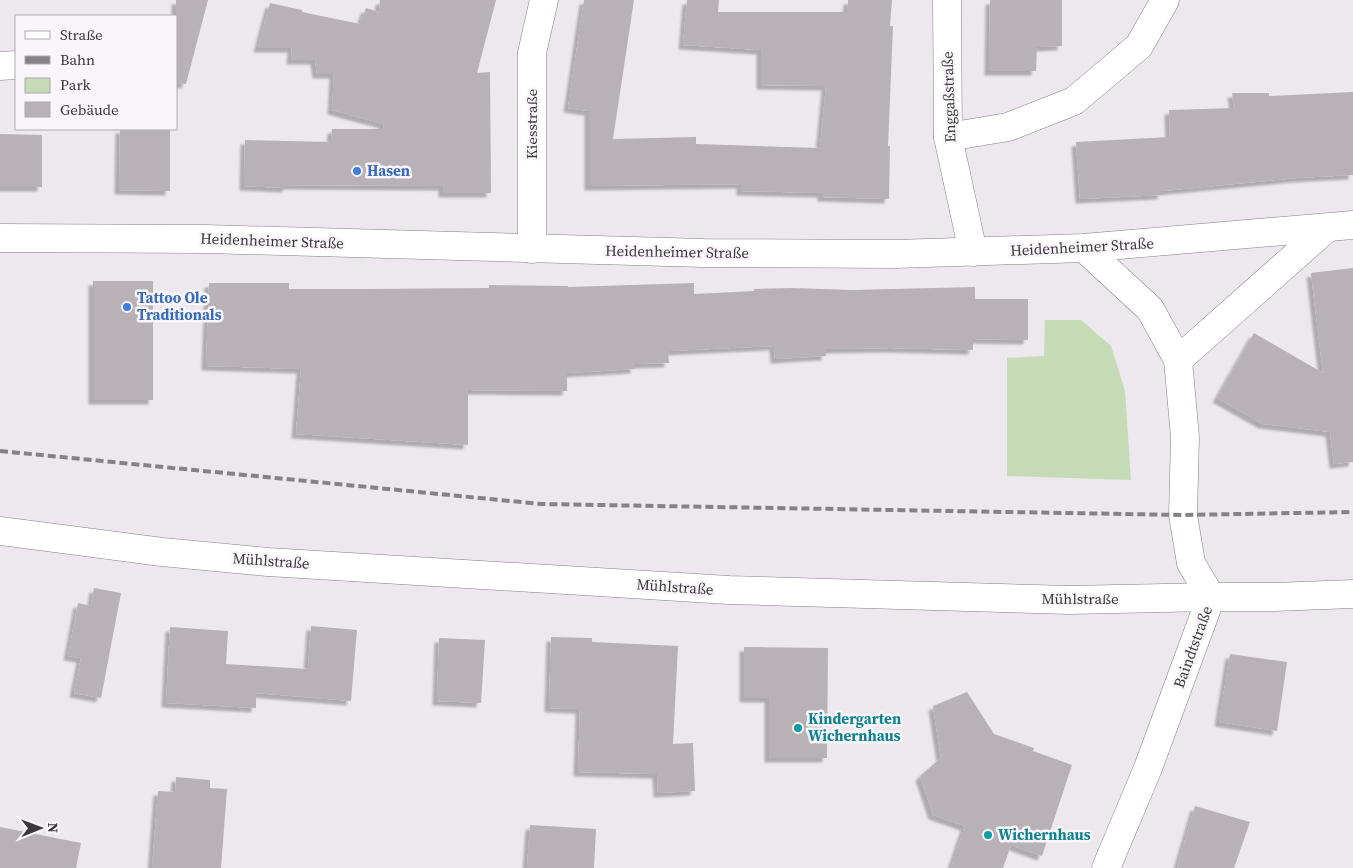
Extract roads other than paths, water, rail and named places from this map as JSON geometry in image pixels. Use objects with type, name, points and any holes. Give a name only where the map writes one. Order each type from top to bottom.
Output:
[{"type":"street","name":"Kiesstraße","points":[[532,249],[532,53],[544,0]]},
{"type":"street","name":"Enggaßstraße","points":[[947,0],[948,137],[973,252]]},
{"type":"street","points":[[948,137],[1008,127],[1074,101],[1139,46],[1165,0]]},
{"type":"street","points":[[0,66],[15,65]]},
{"type":"street","name":"Heidenheimer Straße","points":[[0,238],[206,239],[704,253],[896,254],[1084,248],[1340,226]]},
{"type":"street","points":[[1178,360],[1340,226]]},
{"type":"street","name":"Baindtstraße","points":[[1084,248],[1150,309],[1178,360],[1184,437],[1183,516],[1191,563],[1211,597],[1148,768],[1106,868]]},
{"type":"street","name":"Mühlstraße","points":[[0,531],[268,562],[729,590],[1069,600],[1353,594]]},
{"type":"railway","points":[[0,451],[541,504],[1183,515],[1353,512]]},
{"type":"place","name":"Hasen","points":[[357,171]]},
{"type":"place","name":"Tattoo Ole Traditionals","points":[[127,307]]},
{"type":"place","name":"Kindergarten Wichernhaus","points":[[798,728]]},
{"type":"place","name":"Wichernhaus","points":[[988,835]]}]
